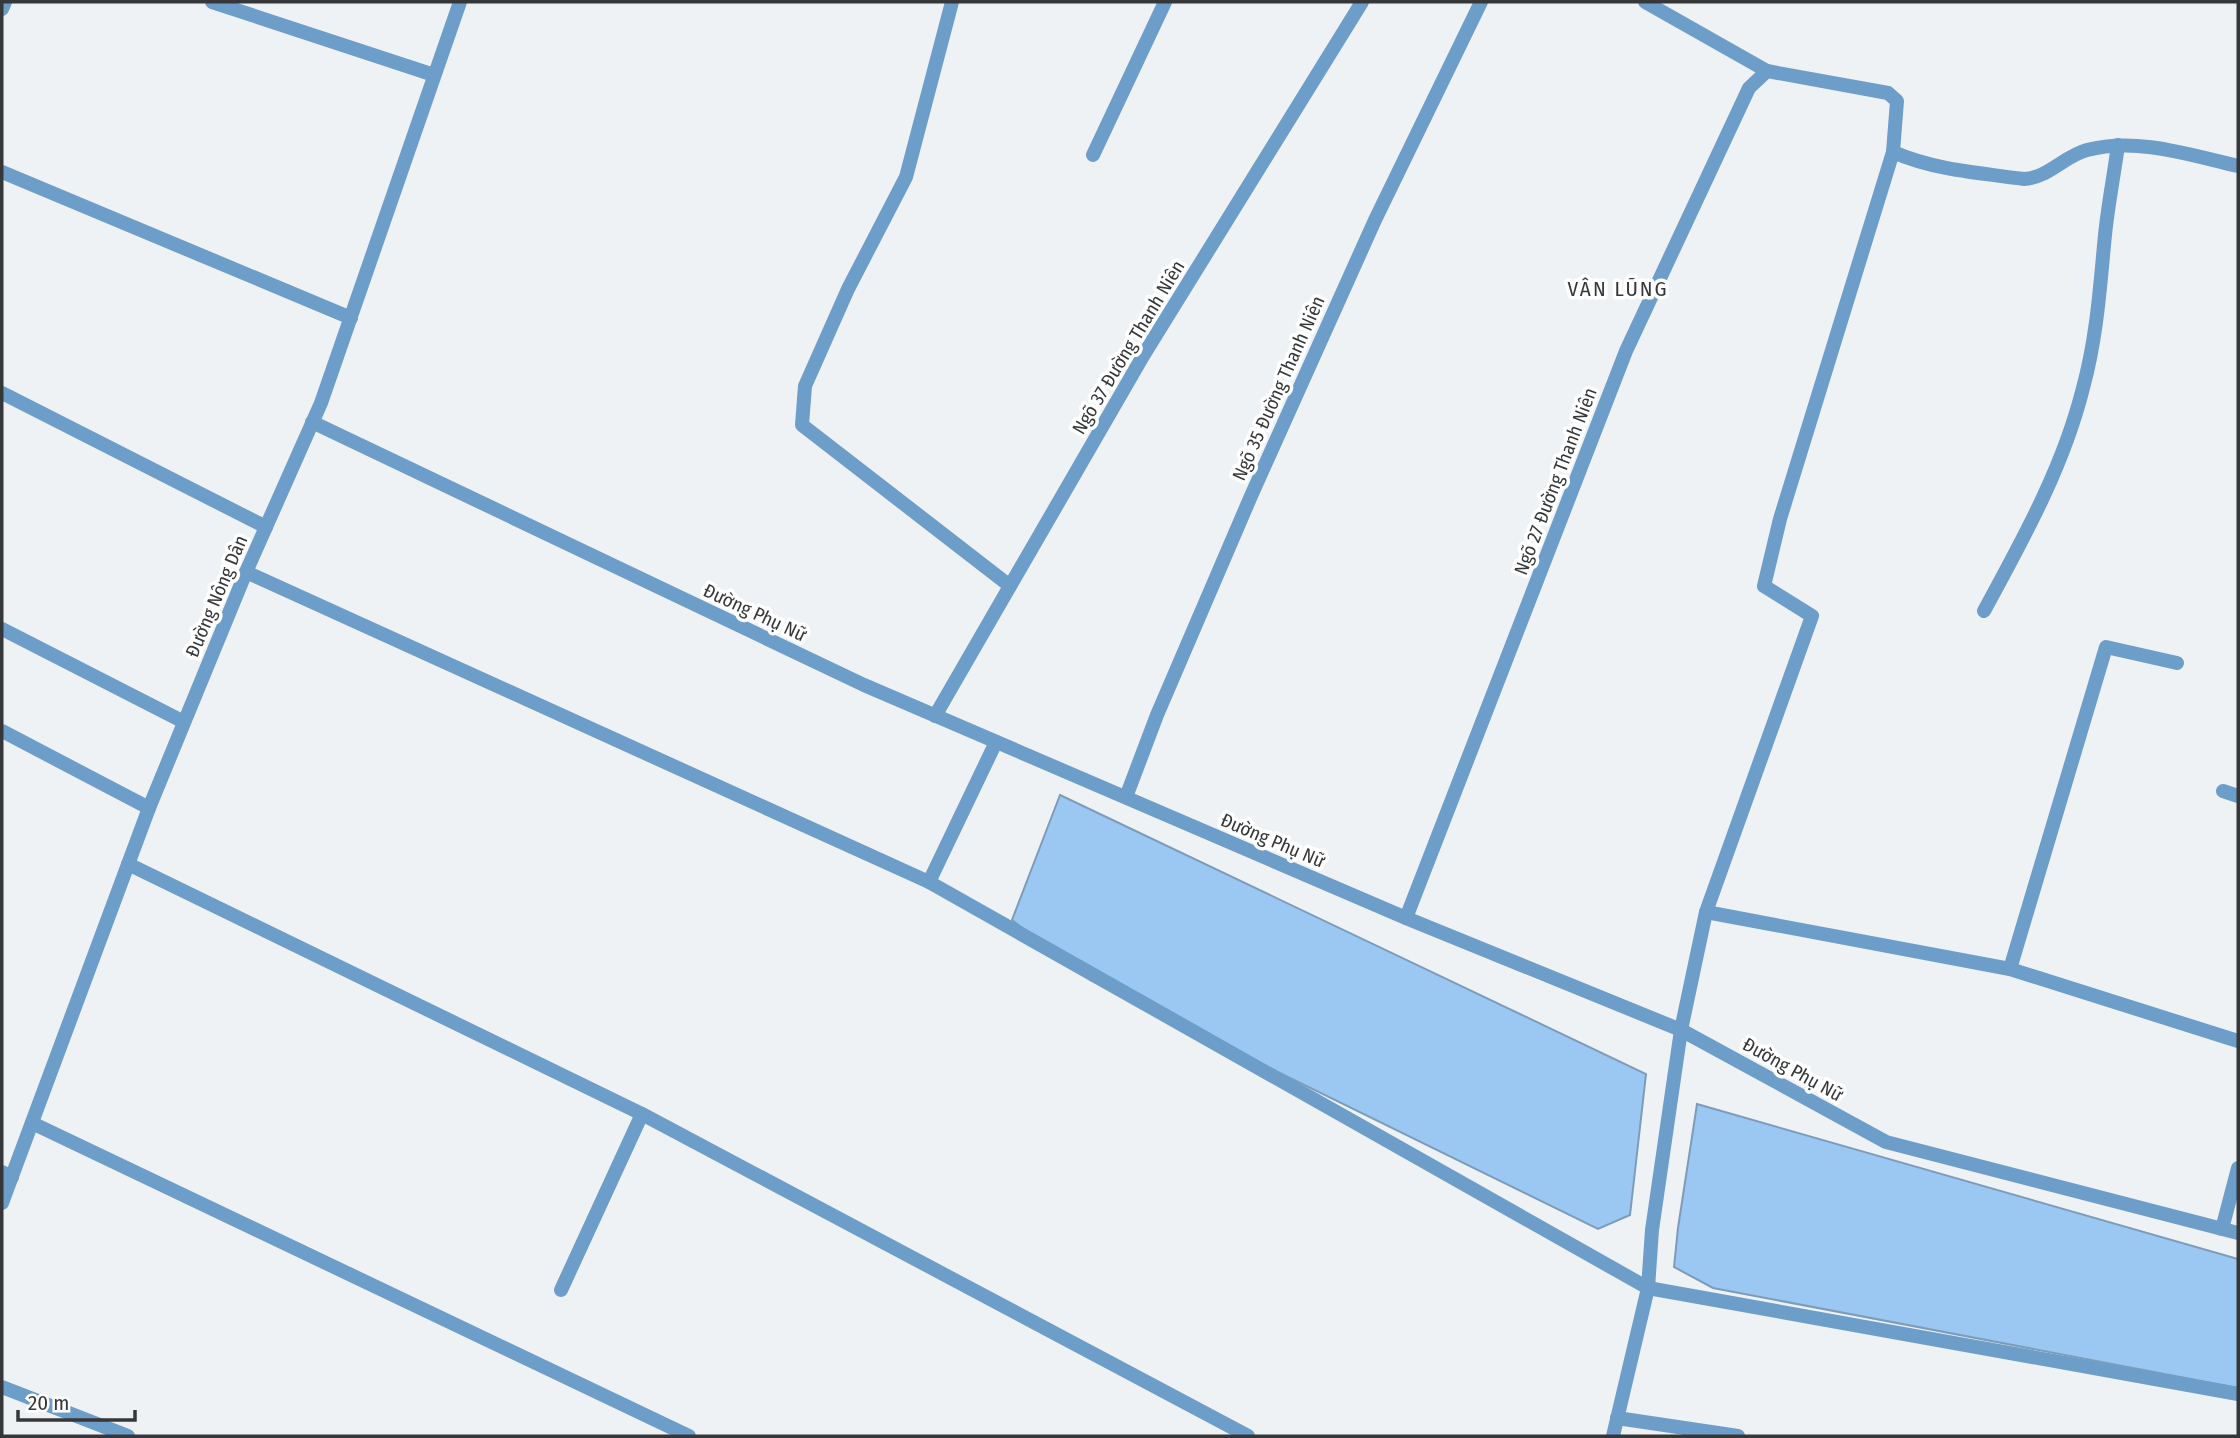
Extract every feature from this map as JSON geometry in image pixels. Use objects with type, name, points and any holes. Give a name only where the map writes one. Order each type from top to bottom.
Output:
[{"type":"street","points":[[2,9],[5,2]]},
{"type":"street","points":[[212,2],[434,75]]},
{"type":"street","name":"Đường Nông Dân","points":[[2,1203],[7,1175],[32,1123],[149,808],[246,572],[321,403],[460,2]]},
{"type":"street","points":[[952,2],[906,177],[848,289],[805,386],[802,425],[1010,586]]},
{"type":"street","points":[[1093,155],[1165,2]]},
{"type":"street","name":"Ngõ 37 Đường Thanh Niên","points":[[935,716],[1143,356],[1362,2]]},
{"type":"street","name":"Ngõ 35 Đường Thanh Niên","points":[[1126,797],[1157,715],[1324,333],[1375,220],[1481,2]]},
{"type":"street","points":[[1612,1436],[1648,1288],[1652,1230],[1681,1030],[1706,912],[1812,616],[1764,586],[1780,519],[1893,152],[1897,102],[1888,93],[1767,71],[1645,2]]},
{"type":"street","name":"Ngõ 27 Đường Thanh Niên","points":[[1406,918],[1626,351],[1749,88],[1767,71]]},
{"type":"street","points":[[1893,152],[1931,165],[2024,179],[2035,179],[2085,150],[2118,145],[2153,147],[2238,166]]},
{"type":"street","points":[[1984,611],[2035,519],[2062,456],[2083,389],[2097,327],[2118,145]]},
{"type":"street","points":[[2,172],[351,318]]},
{"type":"street","points":[[2,393],[266,527]]},
{"type":"street","name":"Đường Phụ Nữ","points":[[312,422],[864,685],[1406,918],[1681,1030],[1885,1142],[2238,1233]]},
{"type":"street","points":[[246,572],[929,882],[1648,1288],[2238,1394]]},
{"type":"street","points":[[2,629],[184,722]]},
{"type":"street","points":[[2010,969],[2106,647],[2177,663]]},
{"type":"street","points":[[2,731],[149,808]]},
{"type":"street","points":[[929,882],[996,742]]},
{"type":"street","points":[[2223,791],[2238,796]]},
{"type":"street","points":[[128,864],[642,1114],[1248,1436]]},
{"type":"street","points":[[1706,912],[2010,969],[2238,1041]]},
{"type":"street","points":[[561,1290],[642,1114]]},
{"type":"street","points":[[32,1123],[689,1436]]},
{"type":"street","points":[[2222,1229],[2238,1168]]},
{"type":"street","points":[[2,1387],[128,1436]]},
{"type":"street","points":[[1617,1419],[1738,1436]]},
{"type":"water","points":[[1060,795],[1646,1074],[1630,1215],[1598,1229],[1090,980],[1012,920]]},
{"type":"water","points":[[1697,1104],[2238,1259],[2238,1388],[1713,1288],[1674,1267]]},
{"type":"district","name":"VÂN LŨNG","points":[[1618,289]]}]
